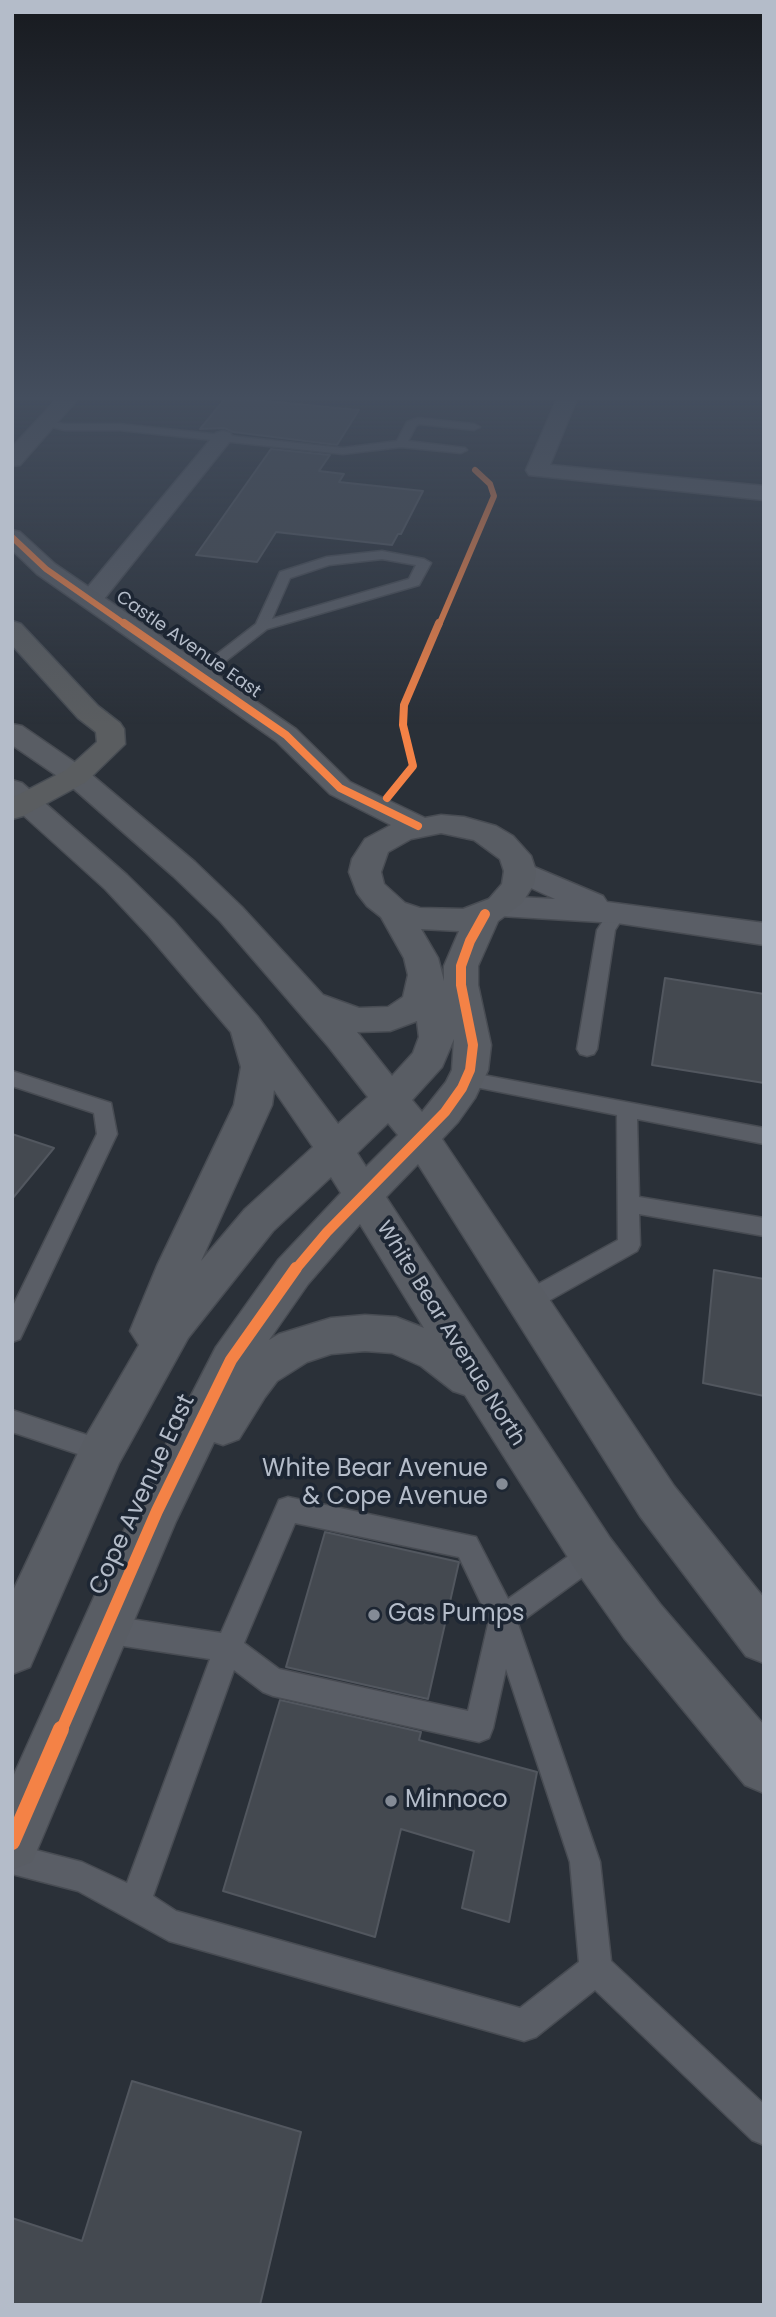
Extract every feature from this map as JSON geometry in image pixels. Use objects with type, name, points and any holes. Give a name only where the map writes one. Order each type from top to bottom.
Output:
[{"type":"highway","points":[[12,629],[88,712],[110,729],[111,744],[76,776],[18,800]]},
{"type":"street","points":[[91,598],[163,509]]},
{"type":"street","name":"Castle Avenue East","points":[[12,537],[46,569],[286,736],[340,788]]},
{"type":"street","points":[[12,732],[76,776],[184,869],[231,914],[311,1003],[390,1098],[420,1136],[657,1501],[764,1638]]},
{"type":"street","points":[[340,788],[418,826]]},
{"type":"street","points":[[340,788],[356,819],[376,846]]},
{"type":"street","name":"White Bear Avenue North","points":[[18,800],[76,843],[152,918],[245,1026],[310,1111],[593,1554],[642,1622],[764,1766]]},
{"type":"street","points":[[362,1195],[445,1112],[467,1079],[472,1060],[472,1034],[461,985],[461,966],[470,941],[492,910],[511,895],[518,884],[520,871],[515,856],[502,843],[485,833],[464,826],[418,826],[387,838],[376,846],[368,859],[365,872],[368,886],[378,899],[394,910],[415,918],[463,920],[492,910],[617,913],[764,934]]},
{"type":"street","points":[[520,871],[617,913]]},
{"type":"street","points":[[102,1451],[173,1325],[207,1281],[259,1220],[423,1067],[434,1047],[436,1026],[425,976],[414,944],[394,910]]},
{"type":"street","points":[[311,1003],[344,1017],[367,1021],[390,1019],[402,1015],[420,1000],[425,976]]},
{"type":"street","points":[[12,1649],[102,1451],[178,1266],[253,1105],[259,1068],[245,1026]]},
{"type":"street","name":"Cope Avenue East","points":[[12,1842],[104,1629],[205,1409],[231,1360],[293,1272],[362,1195]]},
{"type":"street","points":[[104,1629],[237,1401],[262,1368],[277,1356],[303,1344],[331,1336],[365,1333],[396,1335],[436,1353],[486,1390]]},
{"type":"lane","points":[[196,672],[213,664],[262,626],[414,582],[424,563],[382,555],[327,561],[285,575],[262,626]]},
{"type":"lane","points":[[587,1049],[606,930],[617,913]]},
{"type":"lane","points":[[12,1078],[104,1108],[107,1134],[19,1303],[12,1332]]},
{"type":"lane","points":[[467,1079],[764,1136]]},
{"type":"lane","points":[[528,1301],[629,1245],[626,1109]]},
{"type":"lane","points":[[628,1205],[764,1227]]},
{"type":"lane","points":[[12,1421],[102,1451]]},
{"type":"lane","points":[[135,1903],[228,1648],[288,1509],[467,1546],[503,1619],[585,1862],[596,1969],[764,2128]]},
{"type":"lane","points":[[104,1629],[228,1648],[273,1682],[480,1728],[503,1619],[593,1554]]},
{"type":"lane","points":[[12,1859],[82,1877],[135,1903],[169,1925],[524,2025],[596,1969]]},
{"type":"building","points":[[228,509],[414,509],[392,545],[276,532],[257,562],[196,555]]},
{"type":"building","points":[[665,978],[764,994],[764,1083],[652,1065]]},
{"type":"building","points":[[12,1134],[54,1148],[12,1199]]},
{"type":"building","points":[[714,1270],[764,1279],[764,1396],[703,1383]]},
{"type":"building","name":"Gas Pumps","points":[[325,1532],[459,1562],[428,1699],[286,1667]]},
{"type":"building","name":"Minnoco","points":[[280,1700],[421,1732],[419,1740],[537,1772],[509,1922],[462,1908],[474,1851],[401,1829],[375,1937],[223,1891]]},
{"type":"building","points":[[132,2081],[301,2132],[260,2305],[12,2305],[12,2218],[82,2241]]},
{"type":"cycle path","points":[[387,798],[413,766],[403,725],[404,705],[488,509]]},
{"type":"cycle path","points":[[12,537],[46,569],[286,735],[340,788],[418,826]]},
{"type":"cycle path","points":[[12,1842],[157,1511],[231,1360],[293,1272],[327,1232],[445,1112],[462,1088],[470,1070],[473,1045],[461,985],[461,966],[470,941],[485,914]]},
{"type":"place","name":"White Bear Avenue & Cope Avenue","points":[[502,1484]]},
{"type":"place","name":"Gas Pumps","points":[[374,1615]]},
{"type":"place","name":"Minnoco","points":[[391,1801]]}]
